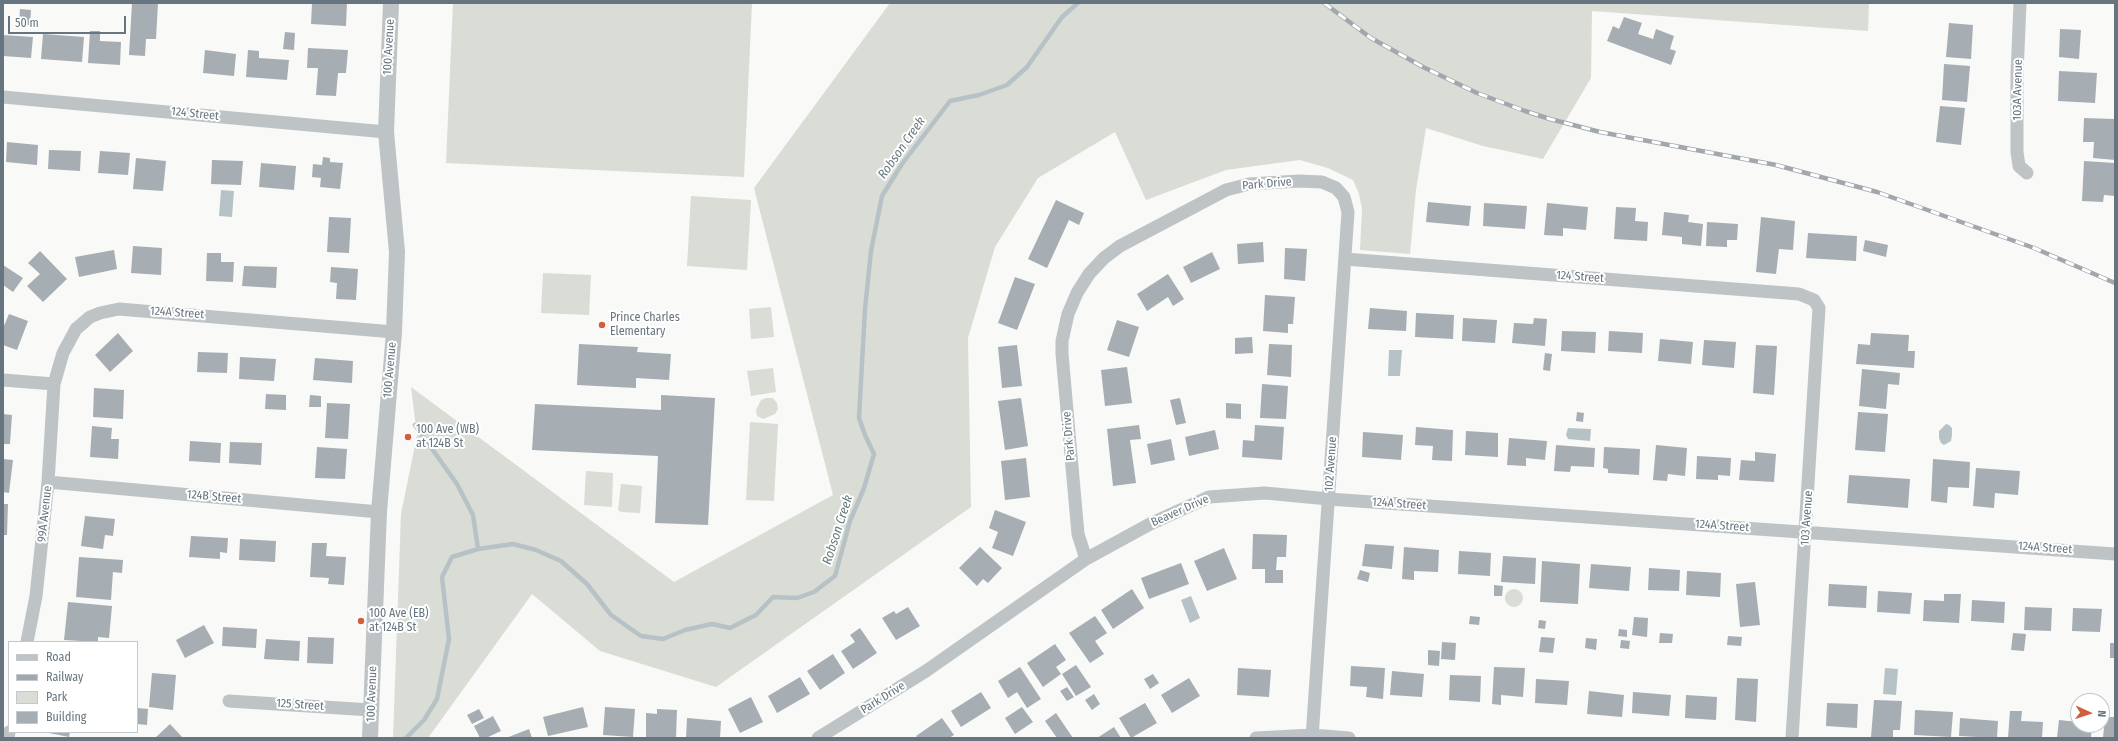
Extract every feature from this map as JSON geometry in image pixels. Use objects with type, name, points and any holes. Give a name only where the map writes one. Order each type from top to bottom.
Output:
[{"type":"street","name":"100 Avenue","points":[[370,738],[379,512],[394,332],[397,236],[386,132],[392,3]]},
{"type":"street","name":"103A Avenue","points":[[2020,3],[2017,74],[2017,152],[2019,166],[2027,173]]},
{"type":"street","name":"124 Street","points":[[3,97],[386,132]]},
{"type":"street","name":"Park Drive","points":[[818,738],[926,671],[1086,559],[1078,534],[1062,341],[1068,314],[1076,293],[1089,274],[1104,258],[1120,246],[1210,198],[1238,186],[1257,183],[1322,182],[1340,192]]},
{"type":"street","name":"102 Avenue","points":[[1312,737],[1348,212],[1347,204],[1340,192]]},
{"type":"street","name":"124 Street","points":[[1345,259],[1799,294],[1814,300]]},
{"type":"street","name":"103 Avenue","points":[[1792,738],[1819,308],[1814,300]]},
{"type":"street","name":"124A Street","points":[[54,384],[63,352],[76,329],[90,317],[109,310],[118,309],[394,332]]},
{"type":"street","points":[[3,380],[54,384]]},
{"type":"street","name":"99A Avenue","points":[[27,641],[36,596],[48,482],[54,384]]},
{"type":"street","name":"124B Street","points":[[48,482],[379,512]]},
{"type":"street","name":"Beaver Drive","points":[[1086,559],[1150,524],[1209,497],[1265,493],[1329,499]]},
{"type":"street","name":"124A Street","points":[[1329,499],[2115,554]]},
{"type":"street","name":"125 Street","points":[[229,700],[371,710]]},
{"type":"street","points":[[1256,738],[1277,736],[1349,738]]},
{"type":"green space","points":[[453,3],[752,3],[744,177],[446,163]]},
{"type":"green space","points":[[890,3],[1869,3],[1868,31],[1592,11],[1591,78],[1543,159],[1483,146],[1426,128],[1416,190],[1410,254],[1360,250],[1362,209],[1359,194],[1353,180],[1328,168],[1300,160],[1226,170],[1146,200],[1115,132],[1038,178],[995,247],[968,338],[971,507],[716,687],[600,651],[532,594],[428,738],[393,738],[401,514],[417,435],[411,387],[674,582],[833,495],[754,188]]},
{"type":"green space","points":[[691,196],[751,200],[747,270],[687,266]]},
{"type":"green space","points":[[543,273],[591,275],[589,315],[541,313]]},
{"type":"green space","points":[[771,307],[774,337],[751,339],[749,309]]},
{"type":"green space","points":[[773,368],[776,392],[751,396],[747,371]]},
{"type":"green space","points":[[773,398],[777,403],[778,409],[775,414],[763,419],[757,416],[756,410],[761,400]]},
{"type":"green space","points":[[750,422],[778,424],[774,501],[746,500]]},
{"type":"green space","points":[[586,471],[613,473],[612,507],[584,505]]},
{"type":"green space","points":[[621,484],[642,486],[640,513],[621,512],[618,510]]},
{"type":"green space","points":[[1514,589],[1520,592],[1523,598],[1520,604],[1514,607],[1508,604],[1505,598],[1508,592]]},
{"type":"shaded area","points":[[221,190],[234,191],[232,217],[219,216]]},
{"type":"shaded area","points":[[1389,350],[1402,350],[1400,376],[1388,376]]},
{"type":"shaded area","points":[[1946,424],[1952,428],[1952,435],[1951,441],[1944,445],[1941,443],[1939,438],[1939,431]]},
{"type":"shaded area","points":[[1568,428],[1591,429],[1590,441],[1568,439],[1566,435]]},
{"type":"shaded area","points":[[1191,596],[1200,618],[1190,623],[1181,600]]},
{"type":"shaded area","points":[[1885,668],[1898,669],[1896,695],[1883,694]]},
{"type":"building","points":[[132,3],[158,3],[156,39],[146,39],[145,56],[129,55]]},
{"type":"building","points":[[312,3],[347,3],[346,26],[311,24]]},
{"type":"building","points":[[20,9],[31,10],[30,25],[19,25]]},
{"type":"building","points":[[1624,17],[1642,23],[1638,34],[1653,39],[1656,29],[1674,36],[1670,49],[1676,51],[1671,65],[1607,41],[1613,26],[1619,29]]},
{"type":"building","points":[[1949,23],[1973,25],[1971,59],[1946,57]]},
{"type":"building","points":[[2060,29],[2081,30],[2079,59],[2059,57]]},
{"type":"building","points":[[90,31],[100,31],[100,41],[121,42],[120,65],[88,63]]},
{"type":"building","points":[[285,32],[295,33],[294,50],[283,49]]},
{"type":"building","points":[[43,34],[84,37],[82,62],[41,59]]},
{"type":"building","points":[[3,35],[33,37],[31,58],[3,56]]},
{"type":"building","points":[[308,48],[348,50],[346,73],[338,73],[336,96],[316,95],[318,68],[307,68]]},
{"type":"building","points":[[205,50],[236,54],[234,76],[203,73]]},
{"type":"building","points":[[248,50],[259,51],[259,58],[289,60],[287,80],[246,77]]},
{"type":"building","points":[[1944,64],[1970,66],[1967,102],[1942,100]]},
{"type":"building","points":[[2059,71],[2097,73],[2095,103],[2058,101]]},
{"type":"building","points":[[1940,106],[1965,108],[1961,145],[1936,142]]},
{"type":"building","points":[[2084,118],[2115,119],[2115,160],[2093,158],[2094,142],[2083,142]]},
{"type":"building","points":[[7,142],[38,145],[37,165],[6,162]]},
{"type":"building","points":[[49,150],[81,151],[80,171],[48,169]]},
{"type":"building","points":[[100,151],[130,153],[128,175],[98,173]]},
{"type":"building","points":[[323,157],[330,158],[330,162],[343,163],[340,189],[320,187],[321,178],[312,177],[313,164],[322,165]]},
{"type":"building","points":[[136,158],[166,161],[163,191],[133,189]]},
{"type":"building","points":[[212,160],[243,161],[241,185],[211,184]]},
{"type":"building","points":[[2084,161],[2115,163],[2115,196],[2104,195],[2103,202],[2082,201]]},
{"type":"building","points":[[261,163],[296,166],[294,190],[259,187]]},
{"type":"building","points":[[1056,200],[1084,213],[1079,225],[1069,220],[1047,268],[1028,259]]},
{"type":"building","points":[[1428,202],[1471,206],[1469,226],[1426,222]]},
{"type":"building","points":[[1484,203],[1527,206],[1525,229],[1483,226]]},
{"type":"building","points":[[1547,203],[1588,207],[1586,230],[1563,228],[1563,236],[1544,235]]},
{"type":"building","points":[[1616,207],[1636,208],[1635,221],[1648,222],[1647,241],[1614,239]]},
{"type":"building","points":[[1664,212],[1689,215],[1688,222],[1703,224],[1701,246],[1682,244],[1682,237],[1662,235]]},
{"type":"building","points":[[329,217],[351,218],[349,253],[327,252]]},
{"type":"building","points":[[1761,217],[1795,221],[1793,250],[1779,249],[1776,274],[1756,272]]},
{"type":"building","points":[[1707,222],[1738,224],[1737,240],[1727,240],[1727,247],[1706,246]]},
{"type":"building","points":[[1808,233],[1857,236],[1856,261],[1806,258]]},
{"type":"building","points":[[1865,240],[1888,245],[1886,257],[1863,251]]},
{"type":"building","points":[[1263,242],[1264,262],[1238,264],[1237,244]]},
{"type":"building","points":[[133,246],[162,248],[161,275],[131,273]]},
{"type":"building","points":[[1285,248],[1307,249],[1305,281],[1284,279]]},
{"type":"building","points":[[114,250],[117,269],[79,277],[75,257]]},
{"type":"building","points":[[40,251],[67,279],[43,302],[27,286],[40,274],[28,263]]},
{"type":"building","points":[[1212,252],[1220,269],[1191,283],[1183,267]]},
{"type":"building","points":[[207,253],[221,253],[221,262],[234,262],[233,282],[206,281]]},
{"type":"building","points":[[3,265],[23,278],[13,292],[3,285]]},
{"type":"building","points":[[244,266],[277,267],[276,288],[242,286]]},
{"type":"building","points":[[331,267],[358,269],[356,300],[336,299],[337,283],[330,282]]},
{"type":"building","points":[[1168,274],[1184,299],[1173,306],[1168,297],[1147,311],[1137,294]]},
{"type":"building","points":[[1015,277],[1035,284],[1017,330],[998,323]]},
{"type":"building","points":[[1265,295],[1295,297],[1293,324],[1288,324],[1288,333],[1263,331]]},
{"type":"building","points":[[1370,308],[1407,311],[1406,331],[1368,329]]},
{"type":"building","points":[[1416,313],[1454,315],[1453,339],[1415,337]]},
{"type":"building","points":[[9,314],[28,321],[17,350],[3,345],[3,328]]},
{"type":"building","points":[[1463,318],[1497,320],[1495,343],[1462,341]]},
{"type":"building","points":[[1534,318],[1547,319],[1545,346],[1512,343],[1514,323],[1533,324]]},
{"type":"building","points":[[1117,320],[1139,327],[1129,357],[1107,350]]},
{"type":"building","points":[[1562,331],[1596,332],[1595,353],[1561,351]]},
{"type":"building","points":[[1609,331],[1643,333],[1642,353],[1608,351]]},
{"type":"building","points":[[118,333],[133,351],[110,372],[95,355]]},
{"type":"building","points":[[1871,333],[1909,335],[1908,351],[1915,351],[1914,368],[1856,364],[1858,344],[1870,345]]},
{"type":"building","points":[[1252,337],[1253,353],[1235,354],[1235,338]]},
{"type":"building","points":[[1660,339],[1693,342],[1691,364],[1658,361]]},
{"type":"building","points":[[1704,340],[1736,342],[1734,368],[1702,365]]},
{"type":"building","points":[[579,344],[638,347],[637,352],[671,354],[669,380],[636,378],[636,388],[577,385]]},
{"type":"building","points":[[1269,344],[1292,345],[1291,377],[1267,375]]},
{"type":"building","points":[[1017,345],[1022,386],[1002,388],[998,347]]},
{"type":"building","points":[[1756,345],[1777,346],[1774,395],[1753,393]]},
{"type":"building","points":[[198,352],[228,353],[227,373],[197,372]]},
{"type":"building","points":[[1545,353],[1552,354],[1550,371],[1543,370]]},
{"type":"building","points":[[240,357],[276,359],[274,381],[239,379]]},
{"type":"building","points":[[315,358],[353,361],[352,383],[313,380]]},
{"type":"building","points":[[1127,367],[1132,403],[1105,406],[1101,370]]},
{"type":"building","points":[[1862,369],[1900,373],[1899,385],[1888,384],[1886,409],[1859,406]]},
{"type":"building","points":[[1262,384],[1288,386],[1286,419],[1260,418]]},
{"type":"building","points":[[94,388],[124,390],[123,419],[93,417]]},
{"type":"building","points":[[266,394],[286,395],[286,410],[265,409]]},
{"type":"building","points":[[310,395],[321,396],[321,407],[309,407]]},
{"type":"building","points":[[661,395],[715,398],[708,525],[655,523],[658,456],[532,450],[535,404],[661,410]]},
{"type":"building","points":[[1021,398],[1028,446],[1005,450],[998,401]]},
{"type":"building","points":[[1180,398],[1186,423],[1176,425],[1170,400]]},
{"type":"building","points":[[327,403],[350,404],[348,439],[325,438]]},
{"type":"building","points":[[1226,403],[1241,404],[1241,419],[1226,418]]},
{"type":"building","points":[[1577,412],[1584,413],[1583,422],[1576,421]]},
{"type":"building","points":[[1858,412],[1888,414],[1885,452],[1855,450]]},
{"type":"building","points":[[3,414],[12,415],[10,444],[3,444]]},
{"type":"building","points":[[1139,425],[1141,439],[1130,440],[1136,483],[1113,486],[1107,429]]},
{"type":"building","points":[[1255,425],[1284,427],[1282,460],[1242,457],[1243,440],[1254,441]]},
{"type":"building","points":[[92,426],[112,428],[111,439],[119,439],[118,459],[90,457]]},
{"type":"building","points":[[1416,427],[1453,430],[1452,461],[1432,460],[1433,446],[1415,445]]},
{"type":"building","points":[[1215,430],[1219,449],[1189,456],[1185,437]]},
{"type":"building","points":[[1466,431],[1498,433],[1498,457],[1465,455]]},
{"type":"building","points":[[1363,432],[1403,435],[1401,460],[1362,457]]},
{"type":"building","points":[[1509,438],[1547,441],[1545,460],[1526,458],[1526,466],[1507,465]]},
{"type":"building","points":[[1171,439],[1175,460],[1151,465],[1147,444]]},
{"type":"building","points":[[190,441],[221,443],[220,463],[189,461]]},
{"type":"building","points":[[230,442],[262,443],[261,465],[229,463]]},
{"type":"building","points":[[1556,445],[1595,448],[1594,467],[1571,466],[1570,472],[1554,471]]},
{"type":"building","points":[[1656,445],[1687,448],[1685,476],[1668,474],[1667,481],[1653,480]]},
{"type":"building","points":[[317,447],[347,449],[345,479],[315,478]]},
{"type":"building","points":[[1604,447],[1640,449],[1639,475],[1608,473],[1608,469],[1603,468]]},
{"type":"building","points":[[1755,452],[1776,454],[1774,482],[1739,480],[1741,460],[1755,461]]},
{"type":"building","points":[[1697,456],[1731,458],[1730,476],[1718,475],[1718,480],[1696,479]]},
{"type":"building","points":[[1026,458],[1030,497],[1005,500],[1001,461]]},
{"type":"building","points":[[3,459],[13,460],[9,493],[3,492]]},
{"type":"building","points":[[1933,459],[1970,462],[1969,488],[1948,487],[1947,503],[1931,501]]},
{"type":"building","points":[[1976,468],[2020,471],[2018,495],[1995,493],[1994,508],[1973,506]]},
{"type":"building","points":[[1849,475],[1910,479],[1908,508],[1847,503]]},
{"type":"building","points":[[3,504],[8,504],[7,535],[3,535]]},
{"type":"building","points":[[995,510],[1026,522],[1013,556],[992,548],[998,532],[989,528]]},
{"type":"building","points":[[85,516],[115,519],[113,536],[105,535],[103,549],[81,546]]},
{"type":"building","points":[[1253,534],[1287,535],[1286,557],[1277,557],[1276,570],[1283,570],[1283,583],[1265,583],[1265,569],[1252,569]]},
{"type":"building","points":[[191,536],[228,538],[227,553],[220,552],[220,559],[189,557]]},
{"type":"building","points":[[240,539],[276,541],[275,562],[239,560]]},
{"type":"building","points":[[312,543],[327,543],[326,556],[346,557],[344,585],[328,584],[329,578],[310,577]]},
{"type":"building","points":[[1365,544],[1394,546],[1392,569],[1362,566]]},
{"type":"building","points":[[980,547],[1002,568],[988,583],[983,579],[977,586],[959,568]]},
{"type":"building","points":[[1404,547],[1439,550],[1438,572],[1414,571],[1414,580],[1402,579]]},
{"type":"building","points":[[1224,548],[1237,579],[1207,591],[1194,561]]},
{"type":"building","points":[[1459,551],[1491,553],[1490,576],[1458,574]]},
{"type":"building","points":[[1503,556],[1536,558],[1535,584],[1501,582]]},
{"type":"building","points":[[79,557],[123,560],[122,573],[113,572],[111,600],[76,597]]},
{"type":"building","points":[[1542,561],[1580,564],[1578,604],[1540,602]]},
{"type":"building","points":[[1181,563],[1189,584],[1149,599],[1141,578]]},
{"type":"building","points":[[1591,564],[1631,567],[1629,591],[1589,588]]},
{"type":"building","points":[[1649,568],[1680,570],[1679,591],[1648,590]]},
{"type":"building","points":[[1360,570],[1370,573],[1368,582],[1357,579]]},
{"type":"building","points":[[1687,571],[1721,573],[1720,597],[1686,595]]},
{"type":"building","points":[[1755,582],[1760,625],[1740,627],[1736,584]]},
{"type":"building","points":[[1829,584],[1867,586],[1866,608],[1828,606]]},
{"type":"building","points":[[1494,585],[1503,586],[1502,596],[1494,596]]},
{"type":"building","points":[[1132,589],[1144,608],[1113,629],[1101,610]]},
{"type":"building","points":[[1878,591],[1912,593],[1910,614],[1877,612]]},
{"type":"building","points":[[1944,594],[1961,594],[1959,623],[1923,621],[1924,600],[1944,601]]},
{"type":"building","points":[[1972,600],[2005,602],[2004,623],[1971,621]]},
{"type":"building","points":[[68,602],[112,606],[109,638],[98,637],[98,641],[64,640]]},
{"type":"building","points":[[908,607],[920,626],[896,640],[882,618],[894,611],[896,614]]},
{"type":"building","points":[[2025,607],[2052,608],[2051,631],[2024,630]]},
{"type":"building","points":[[2073,608],[2102,609],[2100,632],[2072,631]]},
{"type":"building","points":[[1095,616],[1107,633],[1095,641],[1104,654],[1090,663],[1069,633]]},
{"type":"building","points":[[1470,616],[1480,617],[1479,625],[1469,624]]},
{"type":"building","points":[[1634,617],[1648,618],[1647,637],[1632,635]]},
{"type":"building","points":[[1539,620],[1546,621],[1545,629],[1538,628]]},
{"type":"building","points":[[204,625],[214,643],[185,658],[176,640]]},
{"type":"building","points":[[223,627],[257,629],[256,648],[222,646]]},
{"type":"building","points":[[860,628],[877,653],[853,669],[841,651],[855,642],[850,635]]},
{"type":"building","points":[[1619,629],[1627,630],[1627,637],[1618,636]]},
{"type":"building","points":[[1660,633],[1673,634],[1672,643],[1659,643]]},
{"type":"building","points":[[2013,633],[2026,634],[2024,651],[2011,650]]},
{"type":"building","points":[[1728,636],[1742,637],[1741,646],[1727,645]]},
{"type":"building","points":[[308,637],[334,638],[333,664],[307,663]]},
{"type":"building","points":[[1541,637],[1555,638],[1553,653],[1539,652]]},
{"type":"building","points":[[1586,638],[1597,639],[1596,650],[1585,648]]},
{"type":"building","points":[[266,639],[300,641],[299,661],[264,659]]},
{"type":"building","points":[[1621,640],[1630,641],[1629,649],[1620,648]]},
{"type":"building","points":[[1442,642],[1456,643],[1455,660],[1441,659]]},
{"type":"building","points":[[2110,643],[2115,643],[2115,658],[2110,658]]},
{"type":"building","points":[[1055,644],[1066,660],[1056,667],[1061,674],[1043,687],[1027,663]]},
{"type":"building","points":[[1428,650],[1440,651],[1439,666],[1428,665]]},
{"type":"building","points":[[833,654],[845,673],[820,690],[807,671]]},
{"type":"building","points":[[1076,665],[1091,687],[1076,696],[1062,674]]},
{"type":"building","points":[[1351,666],[1385,668],[1383,699],[1366,697],[1367,687],[1350,686]]},
{"type":"building","points":[[1020,667],[1041,699],[1027,708],[1017,692],[1008,698],[998,681]]},
{"type":"building","points":[[1494,667],[1525,668],[1523,697],[1501,695],[1501,705],[1492,704]]},
{"type":"building","points":[[1238,668],[1271,670],[1269,697],[1237,695]]},
{"type":"building","points":[[1392,671],[1424,674],[1422,697],[1390,695]]},
{"type":"building","points":[[152,673],[176,675],[173,710],[149,707]]},
{"type":"building","points":[[1153,674],[1159,683],[1150,689],[1144,679]]},
{"type":"building","points":[[1450,675],[1481,676],[1480,702],[1449,700]]},
{"type":"building","points":[[800,677],[810,694],[777,713],[768,696]]},
{"type":"building","points":[[1189,678],[1200,696],[1172,713],[1161,695]]},
{"type":"building","points":[[1737,678],[1758,679],[1756,722],[1735,720]]},
{"type":"building","points":[[1536,679],[1569,681],[1567,705],[1535,703]]},
{"type":"building","points":[[1067,687],[1074,697],[1067,701],[1060,691]]},
{"type":"building","points":[[1589,691],[1624,695],[1622,717],[1587,714]]},
{"type":"building","points":[[981,692],[991,708],[961,727],[951,711]]},
{"type":"building","points":[[1633,692],[1671,695],[1669,716],[1632,713]]},
{"type":"building","points":[[1094,694],[1100,704],[1092,710],[1085,700]]},
{"type":"building","points":[[1686,695],[1717,697],[1716,720],[1685,718]]},
{"type":"building","points":[[751,697],[763,722],[740,733],[728,709]]},
{"type":"building","points":[[1874,700],[1902,701],[1900,730],[1893,730],[1893,738],[1871,737]]},
{"type":"building","points":[[1145,703],[1157,723],[1131,738],[1119,718]]},
{"type":"building","points":[[1827,703],[1858,704],[1857,728],[1826,726]]},
{"type":"building","points":[[583,707],[588,727],[548,736],[543,717]]},
{"type":"building","points":[[605,707],[635,709],[633,737],[603,735]]},
{"type":"building","points":[[1022,707],[1033,722],[1015,734],[1005,718]]},
{"type":"building","points":[[138,708],[148,709],[147,725],[138,724]]},
{"type":"building","points":[[479,709],[484,718],[472,724],[467,715]]},
{"type":"building","points":[[657,709],[677,710],[676,738],[646,737],[646,713],[657,714]]},
{"type":"building","points":[[1915,710],[1953,712],[1951,737],[1914,735]]},
{"type":"building","points":[[2010,711],[2022,711],[2021,721],[2043,722],[2042,738],[2008,738]]},
{"type":"building","points":[[1056,713],[1073,738],[1057,738],[1045,721]]},
{"type":"building","points":[[493,716],[501,731],[486,738],[480,738],[474,726]]},
{"type":"building","points":[[2110,717],[2115,717],[2115,738],[2103,738],[2103,733],[2110,733]]},
{"type":"building","points":[[687,718],[721,721],[720,738],[686,738]]},
{"type":"building","points":[[942,718],[954,735],[949,738],[918,738],[916,736]]},
{"type":"building","points":[[1960,718],[1998,721],[1997,738],[1959,736]]},
{"type":"building","points":[[2059,720],[2070,721],[2070,733],[2091,733],[2091,738],[2057,738]]},
{"type":"building","points":[[170,724],[183,738],[155,738]]},
{"type":"building","points":[[1114,727],[1121,738],[1097,738]]},
{"type":"building","points":[[529,729],[532,738],[506,738]]},
{"type":"building","points":[[49,733],[70,733],[69,737]]},
{"type":"waterway","name":"Robson Creek","points":[[406,738],[424,720],[437,699],[449,639],[442,577],[452,557],[478,549],[513,544],[536,550],[561,561],[587,584],[611,615],[641,636],[663,639],[685,630],[712,624],[730,628],[756,615],[773,597],[797,598],[814,592],[835,576],[850,521],[864,488],[874,454],[859,418],[865,309],[871,251],[882,196],[902,164],[950,101],[979,95],[1007,85],[1027,67],[1062,17],[1078,3]]},
{"type":"waterway","points":[[415,425],[457,484],[473,515],[478,549]]},
{"type":"railway","points":[[1324,3],[1371,38],[1423,67],[1477,93],[1525,111],[1600,132],[1776,165],[1877,192],[2034,248],[2115,283]]},
{"type":"place","name":"Prince Charles Elementary","points":[[602,325]]},
{"type":"place","name":"100 Ave (WB) at 124B St","points":[[408,437]]},
{"type":"place","name":"100 Ave (EB) at 124B St","points":[[361,621]]}]
